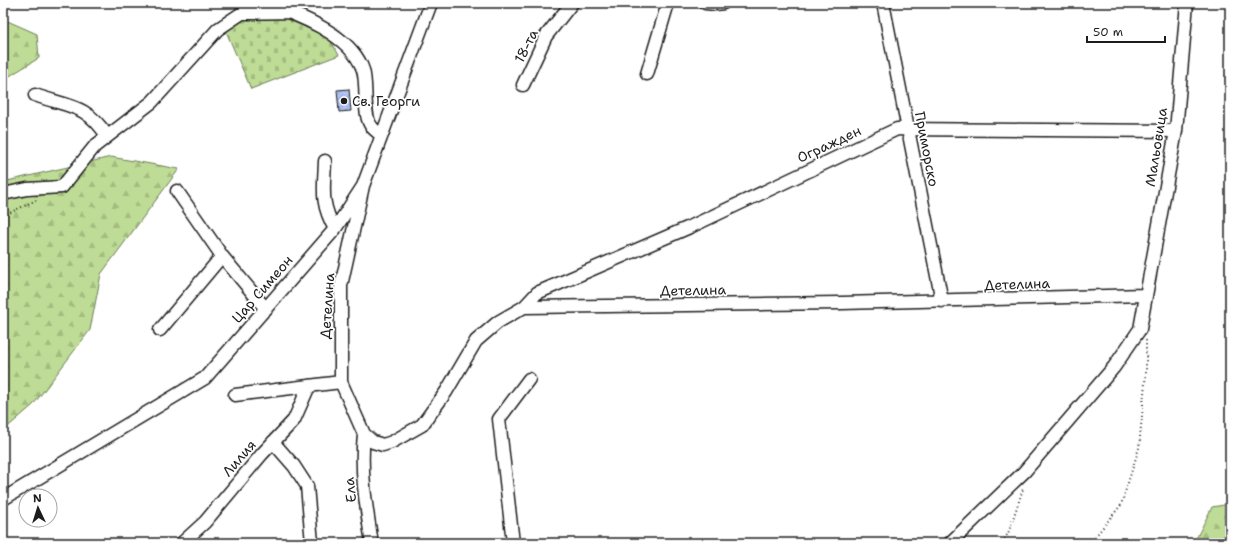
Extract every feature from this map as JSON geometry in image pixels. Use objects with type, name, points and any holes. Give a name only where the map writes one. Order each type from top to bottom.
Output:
[{"type":"street","points":[[262,3],[294,12],[343,41],[356,58],[362,69],[365,81],[368,120],[372,127],[382,135]]},
{"type":"street","name":"Цар Симеон","points":[[3,499],[205,378],[266,309],[335,229],[363,186],[431,3]]},
{"type":"street","name":"18-та","points":[[523,85],[546,36],[572,3]]},
{"type":"street","points":[[647,74],[668,3]]},
{"type":"street","points":[[705,3],[723,3]]},
{"type":"street","name":"Приморско","points":[[883,3],[942,301]]},
{"type":"street","name":"Мальовица","points":[[950,543],[1024,472],[1114,367],[1140,329],[1176,132],[1187,3]]},
{"type":"street","points":[[3,194],[27,189],[62,187],[95,146],[152,102],[218,29],[242,13],[294,12]]},
{"type":"street","points":[[35,95],[81,109],[99,123],[107,136]]},
{"type":"street","name":"Огражден","points":[[524,307],[537,293],[692,226],[897,129],[1176,132]]},
{"type":"street","points":[[325,161],[324,200],[326,213],[335,229]]},
{"type":"street","name":"Детелина","points":[[363,186],[341,286],[341,382],[364,434]]},
{"type":"street","points":[[177,191],[222,256],[266,309]]},
{"type":"street","points":[[160,330],[222,256]]},
{"type":"street","name":"Детелина","points":[[524,307],[572,308],[942,301],[1145,295]]},
{"type":"street","points":[[364,434],[373,442],[383,445],[402,438],[422,424],[446,392],[476,341],[498,322],[524,307]]},
{"type":"street","points":[[513,543],[499,419],[529,379]]},
{"type":"street","points":[[235,395],[341,382]]},
{"type":"street","name":"Лилия","points":[[182,543],[205,522],[273,442],[294,420],[309,386]]},
{"type":"street","name":"Ела","points":[[364,434],[362,456],[364,494],[372,543]]},
{"type":"street","points":[[273,442],[294,466],[307,486],[312,543]]},
{"type":"path","points":[[3,216],[42,197]]},
{"type":"path","points":[[1090,543],[1121,505],[1139,448],[1146,372],[1146,334]]},
{"type":"path","points":[[1003,543],[1009,531],[1023,489],[1024,472]]},
{"type":"green space","points":[[283,17],[329,38],[339,55],[251,89],[225,29],[243,19]]},
{"type":"green space","points":[[3,19],[37,34],[39,58],[3,80]]},
{"type":"green space","points":[[111,157],[179,169],[101,274],[90,330],[33,405],[3,431],[3,182]]},
{"type":"green space","points":[[1230,504],[1230,543],[1194,543],[1212,507]]},
{"type":"building","name":"Св. Георги","points":[[349,89],[351,111],[339,112],[337,90]]},
{"type":"place","name":"Св. Георги","points":[[344,101]]}]
